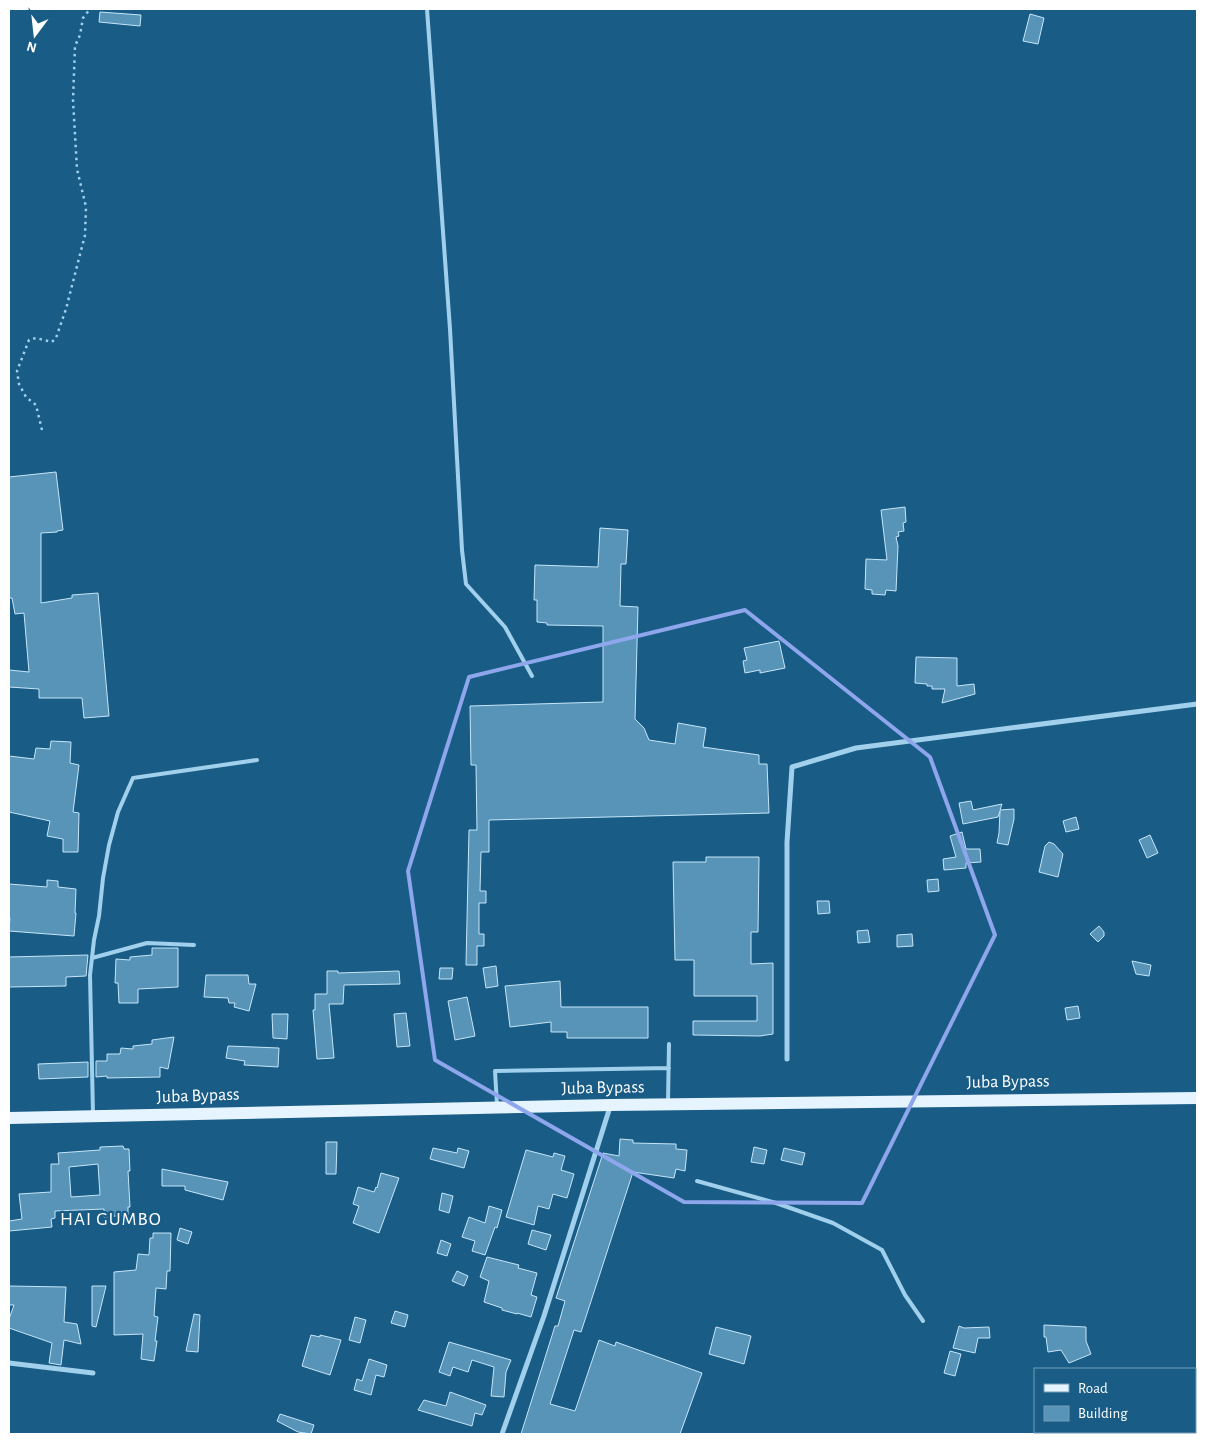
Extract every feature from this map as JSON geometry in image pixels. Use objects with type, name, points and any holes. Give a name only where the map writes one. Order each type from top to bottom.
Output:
[{"type":"main road","name":"Juba Bypass","points":[[9,1118],[668,1104],[1197,1098]]},
{"type":"street","points":[[787,1059],[787,842],[792,767],[856,748],[1197,704]]},
{"type":"street","points":[[502,1434],[544,1316],[610,1105]]},
{"type":"street","points":[[9,1363],[92,1373]]},
{"type":"lane","points":[[427,9],[450,338],[462,550],[466,584],[505,627],[532,676]]},
{"type":"lane","points":[[93,1117],[90,976],[94,940],[109,845],[118,812],[133,778],[258,760]]},
{"type":"lane","points":[[92,958],[146,944],[194,945]]},
{"type":"lane","points":[[668,1104],[669,1044]]},
{"type":"lane","points":[[497,1108],[495,1071],[669,1068]]},
{"type":"lane","points":[[697,1181],[833,1223],[882,1250],[905,1295],[923,1321]]},
{"type":"path","points":[[42,430],[36,405],[26,397],[19,384],[17,370],[29,340],[36,338],[52,342],[56,338],[66,310],[85,235],[86,207],[77,169],[74,83],[76,46],[83,18],[90,9]]},
{"type":"highlighted area","points":[[745,610],[930,757],[995,935],[862,1203],[684,1202],[435,1060],[408,871],[469,677]]},
{"type":"building","points":[[100,12],[141,15],[140,26],[99,22]]},
{"type":"building","points":[[1030,14],[1044,18],[1038,44],[1023,41]]},
{"type":"building","points":[[56,472],[63,530],[41,533],[41,603],[72,598],[72,595],[98,593],[109,716],[84,718],[82,698],[39,698],[39,689],[9,687],[9,670],[29,672],[24,613],[15,614],[12,598],[9,598],[9,477]]},
{"type":"building","points":[[905,507],[906,522],[903,523],[904,531],[898,532],[899,536],[896,537],[898,546],[896,591],[886,590],[885,595],[872,594],[872,590],[865,589],[866,559],[887,560],[881,510]]},
{"type":"building","points":[[600,528],[628,530],[626,564],[621,564],[620,606],[638,607],[635,719],[644,728],[649,740],[675,744],[678,723],[706,728],[703,747],[759,755],[759,764],[767,764],[769,813],[489,820],[489,852],[481,852],[480,891],[486,891],[486,903],[479,903],[479,934],[484,934],[484,946],[477,946],[477,965],[466,965],[469,830],[477,830],[476,765],[471,765],[470,706],[603,702],[603,626],[547,625],[547,623],[537,622],[537,600],[534,600],[535,565],[598,567]]},
{"type":"building","points":[[779,641],[785,668],[760,673],[760,670],[745,673],[743,661],[747,660],[744,648]]},
{"type":"building","points":[[916,657],[957,658],[957,686],[974,684],[975,694],[942,703],[945,689],[932,689],[932,686],[927,686],[927,684],[915,683]]},
{"type":"building","points":[[51,741],[71,742],[70,763],[79,765],[73,812],[79,813],[78,852],[63,852],[63,839],[47,836],[50,821],[9,812],[9,756],[34,759],[36,748],[50,749]]},
{"type":"building","points":[[971,801],[973,810],[1002,804],[1000,810],[1014,809],[1014,819],[1008,845],[997,843],[1000,811],[998,817],[963,824],[959,803]]},
{"type":"building","points":[[1076,817],[1079,829],[1066,832],[1063,821]]},
{"type":"building","points":[[962,832],[966,849],[980,849],[981,862],[966,863],[966,868],[944,870],[943,859],[956,857],[950,836]]},
{"type":"building","points":[[1150,835],[1158,853],[1147,858],[1139,840]]},
{"type":"building","points":[[1049,842],[1054,844],[1063,854],[1058,877],[1039,872],[1045,846]]},
{"type":"building","points":[[706,857],[759,857],[758,932],[751,932],[751,964],[773,963],[773,1034],[760,1036],[693,1035],[693,1021],[757,1021],[757,996],[694,996],[694,960],[675,960],[673,862],[706,862]]},
{"type":"building","points":[[938,879],[939,891],[928,892],[927,880]]},
{"type":"building","points":[[47,880],[58,881],[58,887],[76,889],[74,936],[9,931],[9,884],[47,887]]},
{"type":"building","points":[[817,901],[829,901],[830,913],[818,914]]},
{"type":"building","points":[[1099,926],[1104,932],[1104,936],[1098,942],[1090,934]]},
{"type":"building","points":[[868,930],[870,942],[858,943],[857,931]]},
{"type":"building","points":[[912,934],[913,946],[897,947],[897,935]]},
{"type":"building","points":[[152,948],[178,948],[178,987],[138,989],[138,1003],[119,1003],[118,983],[115,983],[116,959],[130,960],[130,957],[152,955]]},
{"type":"building","points":[[88,955],[86,976],[66,977],[66,986],[9,987],[9,957]]},
{"type":"building","points":[[1132,961],[1151,965],[1149,976],[1136,974]]},
{"type":"building","points":[[496,966],[498,986],[486,988],[483,968]]},
{"type":"building","points":[[440,968],[453,968],[452,979],[439,979]]},
{"type":"building","points":[[327,971],[338,971],[338,973],[399,971],[400,984],[344,985],[343,1004],[329,1004],[334,1058],[317,1059],[313,1010],[315,1010],[315,994],[327,994]]},
{"type":"building","points":[[206,975],[248,975],[249,984],[256,984],[249,1011],[234,1007],[235,1003],[229,1003],[228,998],[204,997]]},
{"type":"building","points":[[560,981],[561,1007],[648,1007],[648,1038],[567,1038],[567,1032],[551,1032],[551,1022],[510,1027],[505,986]]},
{"type":"building","points":[[467,997],[475,1036],[455,1040],[448,1001]]},
{"type":"building","points":[[1078,1006],[1080,1018],[1067,1020],[1065,1008]]},
{"type":"building","points":[[406,1013],[410,1046],[397,1047],[394,1014]]},
{"type":"building","points":[[272,1014],[288,1014],[287,1039],[273,1038]]},
{"type":"building","points":[[174,1037],[168,1069],[160,1067],[160,1077],[96,1077],[96,1061],[107,1061],[107,1054],[120,1054],[121,1048],[133,1049],[133,1046],[152,1044],[152,1040]]},
{"type":"building","points":[[228,1046],[279,1048],[278,1067],[244,1065],[245,1061],[226,1058]]},
{"type":"building","points":[[88,1062],[88,1077],[39,1079],[38,1064]]},
{"type":"building","points":[[620,1139],[633,1140],[633,1143],[676,1144],[676,1149],[687,1150],[685,1171],[676,1169],[674,1178],[633,1172],[581,1332],[574,1330],[550,1404],[575,1411],[599,1340],[615,1346],[616,1342],[702,1373],[680,1434],[521,1434],[555,1326],[558,1326],[565,1301],[556,1298],[603,1153],[619,1156]]},
{"type":"building","points":[[326,1142],[337,1142],[336,1174],[326,1174]]},
{"type":"building","points":[[123,1146],[124,1149],[129,1149],[130,1207],[128,1207],[128,1215],[104,1217],[104,1209],[55,1211],[55,1218],[51,1219],[52,1227],[9,1231],[9,1221],[22,1219],[19,1194],[51,1192],[51,1164],[59,1164],[58,1153],[100,1150],[100,1147]],"holes":[[[98,1164],[100,1195],[71,1197],[69,1167]]]},
{"type":"building","points":[[754,1147],[767,1150],[764,1164],[751,1162]]},
{"type":"building","points":[[433,1148],[457,1153],[458,1148],[469,1151],[464,1168],[430,1159]]},
{"type":"building","points":[[784,1148],[805,1153],[802,1165],[781,1160]]},
{"type":"building","points":[[526,1150],[553,1157],[554,1153],[565,1156],[561,1170],[574,1174],[567,1198],[553,1194],[549,1209],[538,1206],[534,1225],[506,1217]]},
{"type":"building","points":[[162,1169],[228,1182],[223,1200],[185,1190],[185,1186],[162,1186]]},
{"type":"building","points":[[381,1173],[399,1178],[379,1233],[353,1223],[359,1206],[353,1204],[358,1187],[374,1192]]},
{"type":"building","points":[[442,1193],[453,1196],[449,1213],[439,1210]]},
{"type":"building","points":[[489,1206],[502,1210],[497,1228],[495,1227],[485,1255],[472,1251],[475,1241],[462,1237],[469,1217],[485,1223]]},
{"type":"building","points":[[180,1228],[192,1232],[188,1244],[177,1240]]},
{"type":"building","points":[[532,1230],[551,1235],[546,1250],[528,1244]]},
{"type":"building","points":[[153,1233],[171,1233],[170,1271],[167,1271],[166,1289],[156,1288],[154,1316],[158,1317],[154,1361],[141,1359],[143,1334],[114,1335],[114,1272],[136,1270],[138,1254],[149,1255],[150,1238],[153,1238]]},
{"type":"building","points":[[441,1240],[451,1244],[447,1256],[437,1253]]},
{"type":"building","points":[[487,1257],[519,1265],[518,1268],[537,1273],[531,1295],[537,1297],[531,1317],[502,1310],[502,1308],[484,1302],[489,1281],[480,1277]]},
{"type":"building","points":[[457,1271],[468,1276],[464,1286],[452,1281]]},
{"type":"building","points":[[9,1286],[66,1287],[64,1322],[77,1324],[81,1344],[64,1340],[61,1365],[49,1363],[52,1343],[9,1328],[9,1319],[14,1305],[9,1305]]},
{"type":"building","points":[[92,1286],[106,1286],[96,1327],[92,1326]]},
{"type":"building","points":[[395,1311],[408,1315],[405,1327],[391,1323]]},
{"type":"building","points":[[194,1314],[200,1315],[198,1352],[186,1351]]},
{"type":"building","points":[[355,1317],[366,1320],[360,1343],[349,1340]]},
{"type":"building","points":[[1044,1325],[1086,1327],[1086,1341],[1091,1354],[1069,1363],[1061,1350],[1048,1352],[1046,1337],[1044,1337]]},
{"type":"building","points":[[959,1326],[964,1328],[989,1327],[990,1338],[978,1338],[975,1353],[953,1348]]},
{"type":"building","points":[[716,1327],[751,1336],[744,1364],[709,1354]]},
{"type":"building","points":[[311,1335],[341,1340],[330,1375],[302,1366]]},
{"type":"building","points":[[449,1342],[511,1360],[506,1372],[504,1397],[491,1396],[494,1367],[472,1360],[468,1372],[453,1367],[450,1376],[439,1372]]},
{"type":"building","points":[[950,1351],[961,1354],[955,1376],[944,1373]]},
{"type":"building","points":[[369,1359],[387,1365],[384,1377],[376,1375],[371,1395],[354,1390],[357,1379],[362,1381]]},
{"type":"building","points":[[450,1392],[486,1405],[482,1415],[475,1413],[472,1426],[418,1410],[424,1400],[446,1406]]},
{"type":"building","points":[[280,1414],[314,1425],[311,1434],[298,1432],[277,1421]]},
{"type":"district","name":"HAI GUMBO","points":[[111,1219]]}]
